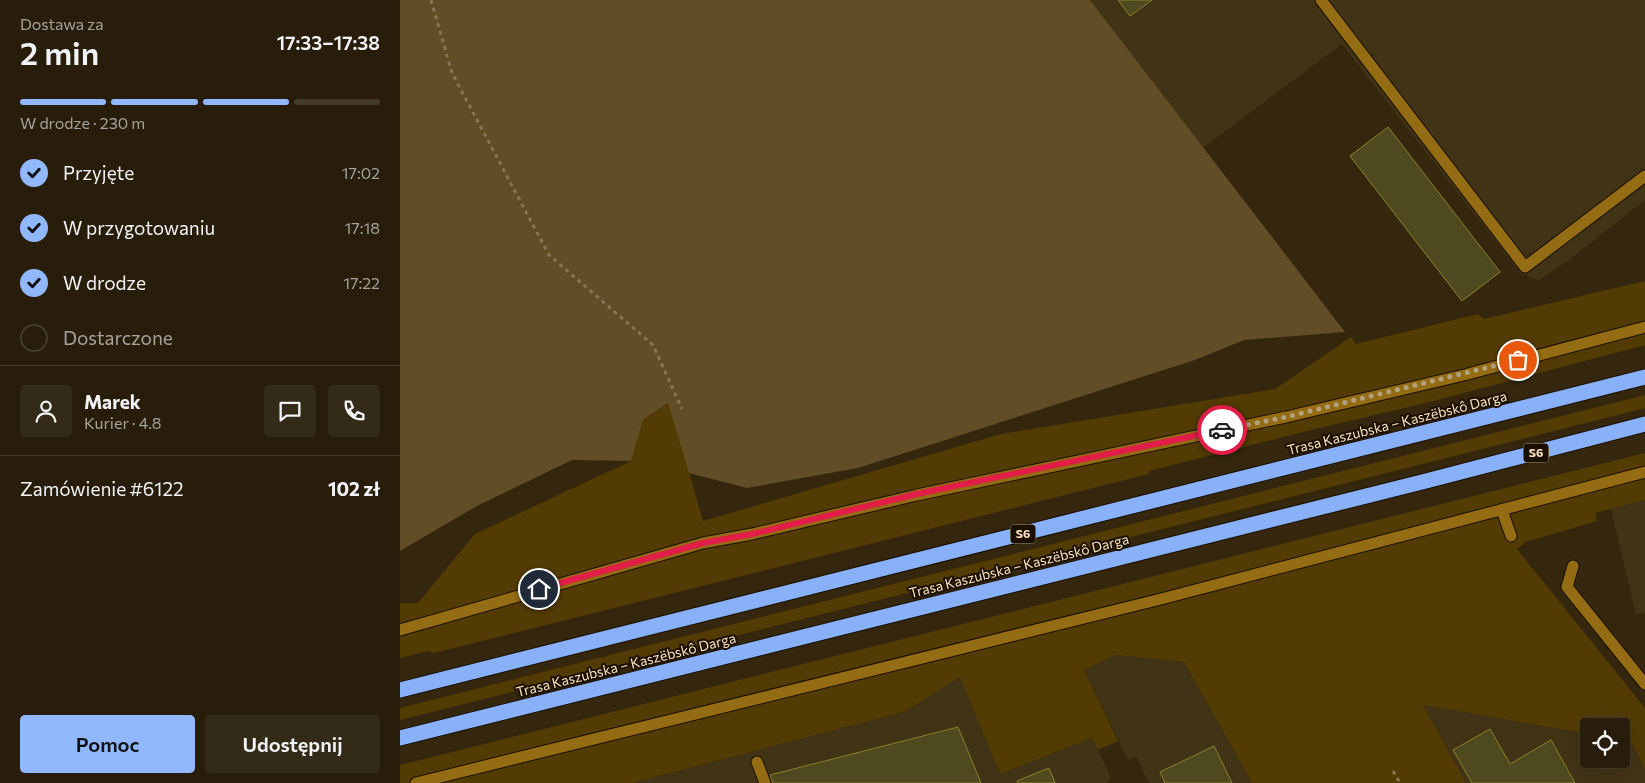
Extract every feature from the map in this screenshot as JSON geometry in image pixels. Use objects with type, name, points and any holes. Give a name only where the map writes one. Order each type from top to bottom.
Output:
[{"type":"highway","name":"Trasa Kaszubska – Kaszëbskô Darga","points":[[400,690],[1645,377]]},
{"type":"highway","name":"Trasa Kaszubska – Kaszëbskô Darga","points":[[400,738],[1645,424]]},
{"type":"lane","points":[[1321,0],[1525,267],[1645,176]]},
{"type":"lane","points":[[400,630],[703,543],[752,534],[917,494],[1286,417],[1464,375],[1645,327]]},
{"type":"lane","points":[[416,783],[1161,599],[1645,472]]},
{"type":"lane","points":[[1502,510],[1511,536]]},
{"type":"lane","points":[[1573,566],[1567,586],[1645,684]]},
{"type":"lane","points":[[757,762],[765,783]]},
{"type":"path","points":[[431,0],[452,73],[549,255],[653,345],[682,408]]},
{"type":"path","points":[[1393,771],[1400,783]]},
{"type":"shaded area","points":[[400,0],[1090,0],[1345,332],[1244,340],[1195,360],[858,468],[747,488],[689,473],[668,403],[643,420],[631,461],[572,460],[475,507],[400,551]]},
{"type":"shaded area","points":[[1090,0],[1645,0],[1645,200],[1565,263],[1539,280],[1521,274],[1342,44],[1203,148]]},
{"type":"shaded area","points":[[1645,281],[1645,345],[1430,402],[1149,471],[1149,474],[434,653],[428,651],[400,658],[400,603],[418,603],[475,534],[631,461],[643,420],[669,403],[703,521],[1001,434],[1275,389],[1351,337],[1356,344],[1478,314],[1484,319]]},
{"type":"shaded area","points":[[1645,395],[1645,408],[400,720],[400,708]]},
{"type":"shaded area","points":[[1645,453],[1645,500],[1595,513],[1597,521],[1526,542],[1517,549],[1645,708],[1645,770],[1630,741],[1630,718],[1580,718],[1580,732],[1423,705],[1466,783],[1252,783],[1184,662],[1116,655],[1084,670],[1118,741],[1098,750],[1092,738],[1000,774],[960,677],[904,712],[632,783],[400,783],[400,765]]},
{"type":"shaded area","points":[[1645,500],[1645,612],[1636,615],[1611,509]]},
{"type":"shaded area","points":[[1116,655],[1184,662],[1252,783],[1149,783],[1136,756],[1128,760],[1084,670]]},
{"type":"shaded area","points":[[960,676],[1000,774],[1092,738],[1111,777],[1107,783],[632,783],[904,712]]},
{"type":"shaded area","points":[[1423,705],[1580,732],[1580,768],[1630,768],[1631,741],[1645,770],[1645,783],[1466,783]]},
{"type":"building","points":[[1118,0],[1152,0],[1130,16]]},
{"type":"building","points":[[1388,127],[1500,272],[1462,301],[1350,156]]},
{"type":"building","points":[[958,727],[981,783],[773,783],[770,775]]},
{"type":"building","points":[[1490,729],[1510,764],[1551,740],[1575,783],[1472,783],[1453,750]]},
{"type":"building","points":[[1214,746],[1232,783],[1165,783],[1160,772]]},
{"type":"building","points":[[1049,768],[1055,783],[1018,783],[1017,781]]},
{"type":"way so far","points":[[1222,430],[1286,417],[1464,375],[1518,360]]},
{"type":"route","points":[[539,589],[703,543],[752,534],[917,494],[1222,430]]}]
